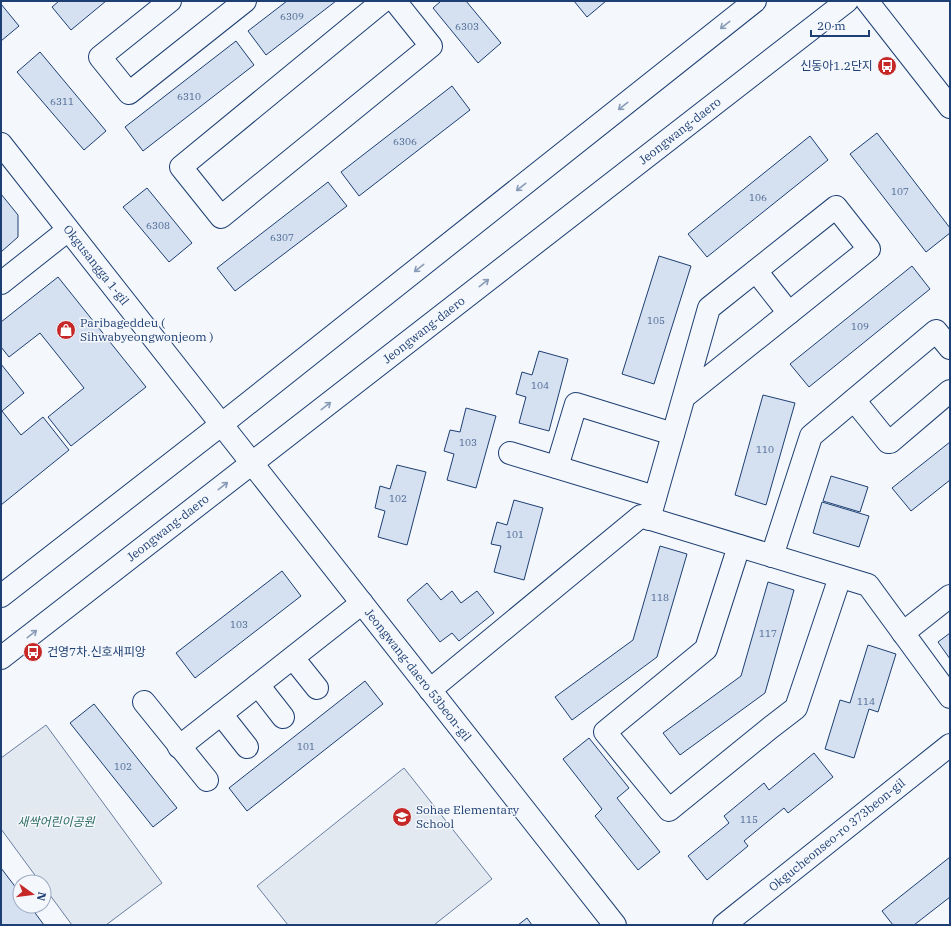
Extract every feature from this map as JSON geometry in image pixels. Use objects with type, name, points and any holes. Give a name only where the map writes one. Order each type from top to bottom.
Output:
[{"type":"street","points":[[170,1],[100,57],[129,93],[245,1]]},
{"type":"street","points":[[1,596],[222,424],[755,1]]},
{"type":"street","name":"Jeongwang-daero","points":[[1,658],[847,1]]},
{"type":"street","points":[[867,1],[950,106]]},
{"type":"street","points":[[394,2],[431,46],[221,218],[180,167],[394,2]]},
{"type":"street","name":"Okgusangga 1-gil","points":[[1,144],[222,424]]},
{"type":"street","points":[[649,519],[709,308],[836,207],[870,249],[684,397]]},
{"type":"street","points":[[1,283],[68,230]]},
{"type":"street","points":[[756,271],[789,313]]},
{"type":"street","points":[[772,556],[811,436],[936,331],[950,348]]},
{"type":"street","points":[[854,400],[888,442],[890,442],[950,391]]},
{"type":"street","points":[[557,467],[576,404],[673,434]]},
{"type":"street","name":"Jeongwang-daero 53beon-gil","points":[[222,424],[615,925]]},
{"type":"street","points":[[510,453],[655,497]]},
{"type":"street","points":[[430,690],[641,516],[868,586],[950,697]]},
{"type":"street","points":[[739,546],[706,649],[605,732],[669,810],[796,708],[840,577]]},
{"type":"street","points":[[903,633],[950,596]]},
{"type":"street","points":[[179,746],[362,603]]},
{"type":"street","points":[[293,658],[317,688]]},
{"type":"street","points":[[258,685],[283,717]]},
{"type":"street","points":[[144,702],[207,780]]},
{"type":"street","points":[[221,714],[247,747]]},
{"type":"street","name":"Okgucheonseo-ro 373beon-gil","points":[[724,925],[950,745]]},
{"type":"green space","name":"새싹어린이공원","points":[[46,725],[162,883],[106,925],[72,925],[52,898],[52,874],[34,874],[1,829],[1,758]]},
{"type":"green space","points":[[404,768],[492,879],[434,925],[288,925],[257,886]]},
{"type":"building","points":[[59,1],[106,1],[71,30],[52,7]]},
{"type":"building","points":[[287,1],[336,1],[266,55],[248,31]]},
{"type":"building","points":[[441,1],[466,1],[501,43],[478,63],[433,8]]},
{"type":"building","points":[[574,1],[606,1],[587,17]]},
{"type":"building","points":[[1,4],[19,26],[1,41]]},
{"type":"building","points":[[236,41],[254,65],[143,151],[125,127]]},
{"type":"building","points":[[40,52],[106,131],[84,150],[17,72]]},
{"type":"building","points":[[452,86],[470,110],[359,196],[341,172]]},
{"type":"building","points":[[877,133],[950,228],[950,233],[926,252],[850,154]]},
{"type":"building","points":[[810,136],[828,160],[707,257],[688,234]]},
{"type":"building","points":[[328,182],[347,206],[235,291],[217,268]]},
{"type":"building","points":[[147,188],[192,243],[169,262],[123,207]]},
{"type":"building","points":[[1,194],[18,215],[18,237],[1,252]]},
{"type":"building","points":[[659,256],[691,266],[654,384],[622,374]]},
{"type":"building","points":[[912,266],[930,289],[809,387],[790,364]]},
{"type":"building","points":[[58,277],[146,387],[71,446],[48,417],[84,388],[40,333],[9,357],[1,347],[1,322]]},
{"type":"building","points":[[539,351],[568,359],[549,431],[519,423],[526,397],[516,394],[522,372],[532,375]]},
{"type":"building","points":[[1,364],[24,393],[2,411],[21,435],[43,417],[69,450],[1,505]]},
{"type":"building","points":[[763,395],[795,403],[766,505],[735,495]]},
{"type":"building","points":[[466,408],[496,416],[476,488],[447,480],[454,454],[444,451],[450,430],[460,432]]},
{"type":"building","points":[[950,442],[950,480],[911,511],[892,488]]},
{"type":"building","points":[[397,465],[426,472],[407,545],[378,537],[385,511],[375,508],[380,486],[390,489]]},
{"type":"building","points":[[831,476],[868,487],[860,512],[823,501]]},
{"type":"building","points":[[514,500],[543,508],[524,580],[494,572],[501,546],[491,544],[497,522],[507,525]]},
{"type":"building","points":[[822,502],[869,516],[859,547],[813,533]]},
{"type":"building","points":[[660,546],[687,554],[657,657],[572,720],[555,697],[633,640]]},
{"type":"building","points":[[282,571],[301,596],[195,678],[176,653]]},
{"type":"building","points":[[768,582],[794,590],[765,693],[680,755],[663,733],[741,676]]},
{"type":"building","points":[[427,583],[441,600],[452,591],[461,603],[477,591],[494,613],[459,641],[452,633],[440,642],[407,600]]},
{"type":"building","points":[[950,633],[950,659],[938,642]]},
{"type":"building","points":[[868,645],[896,654],[878,712],[869,709],[854,758],[825,749],[840,700],[850,703]]},
{"type":"building","points":[[365,681],[383,704],[247,811],[229,788]]},
{"type":"building","points":[[94,704],[177,808],[153,827],[70,723]]},
{"type":"building","points":[[589,738],[629,788],[617,798],[660,852],[638,870],[595,816],[602,809],[563,759]]},
{"type":"building","points":[[814,753],[833,777],[788,813],[784,808],[744,841],[748,846],[707,880],[688,856],[729,823],[724,816],[764,783],[769,790]]},
{"type":"building","points":[[950,857],[950,897],[914,925],[893,925],[882,911]]},
{"type":"building","points":[[1,868],[12,882],[12,914],[36,914],[44,925],[1,925]]},
{"type":"building","points":[[527,918],[532,925],[518,925]]},
{"type":"place","name":"신동아1.2단지","points":[[887,66]]},
{"type":"place","name":"Paribageddeu ( Sihwabyeongwonjeom )","points":[[66,330]]},
{"type":"place","name":"건영7차.신호새피앙","points":[[33,652]]},
{"type":"place","name":"Sohae Elementary School","points":[[402,817]]}]
